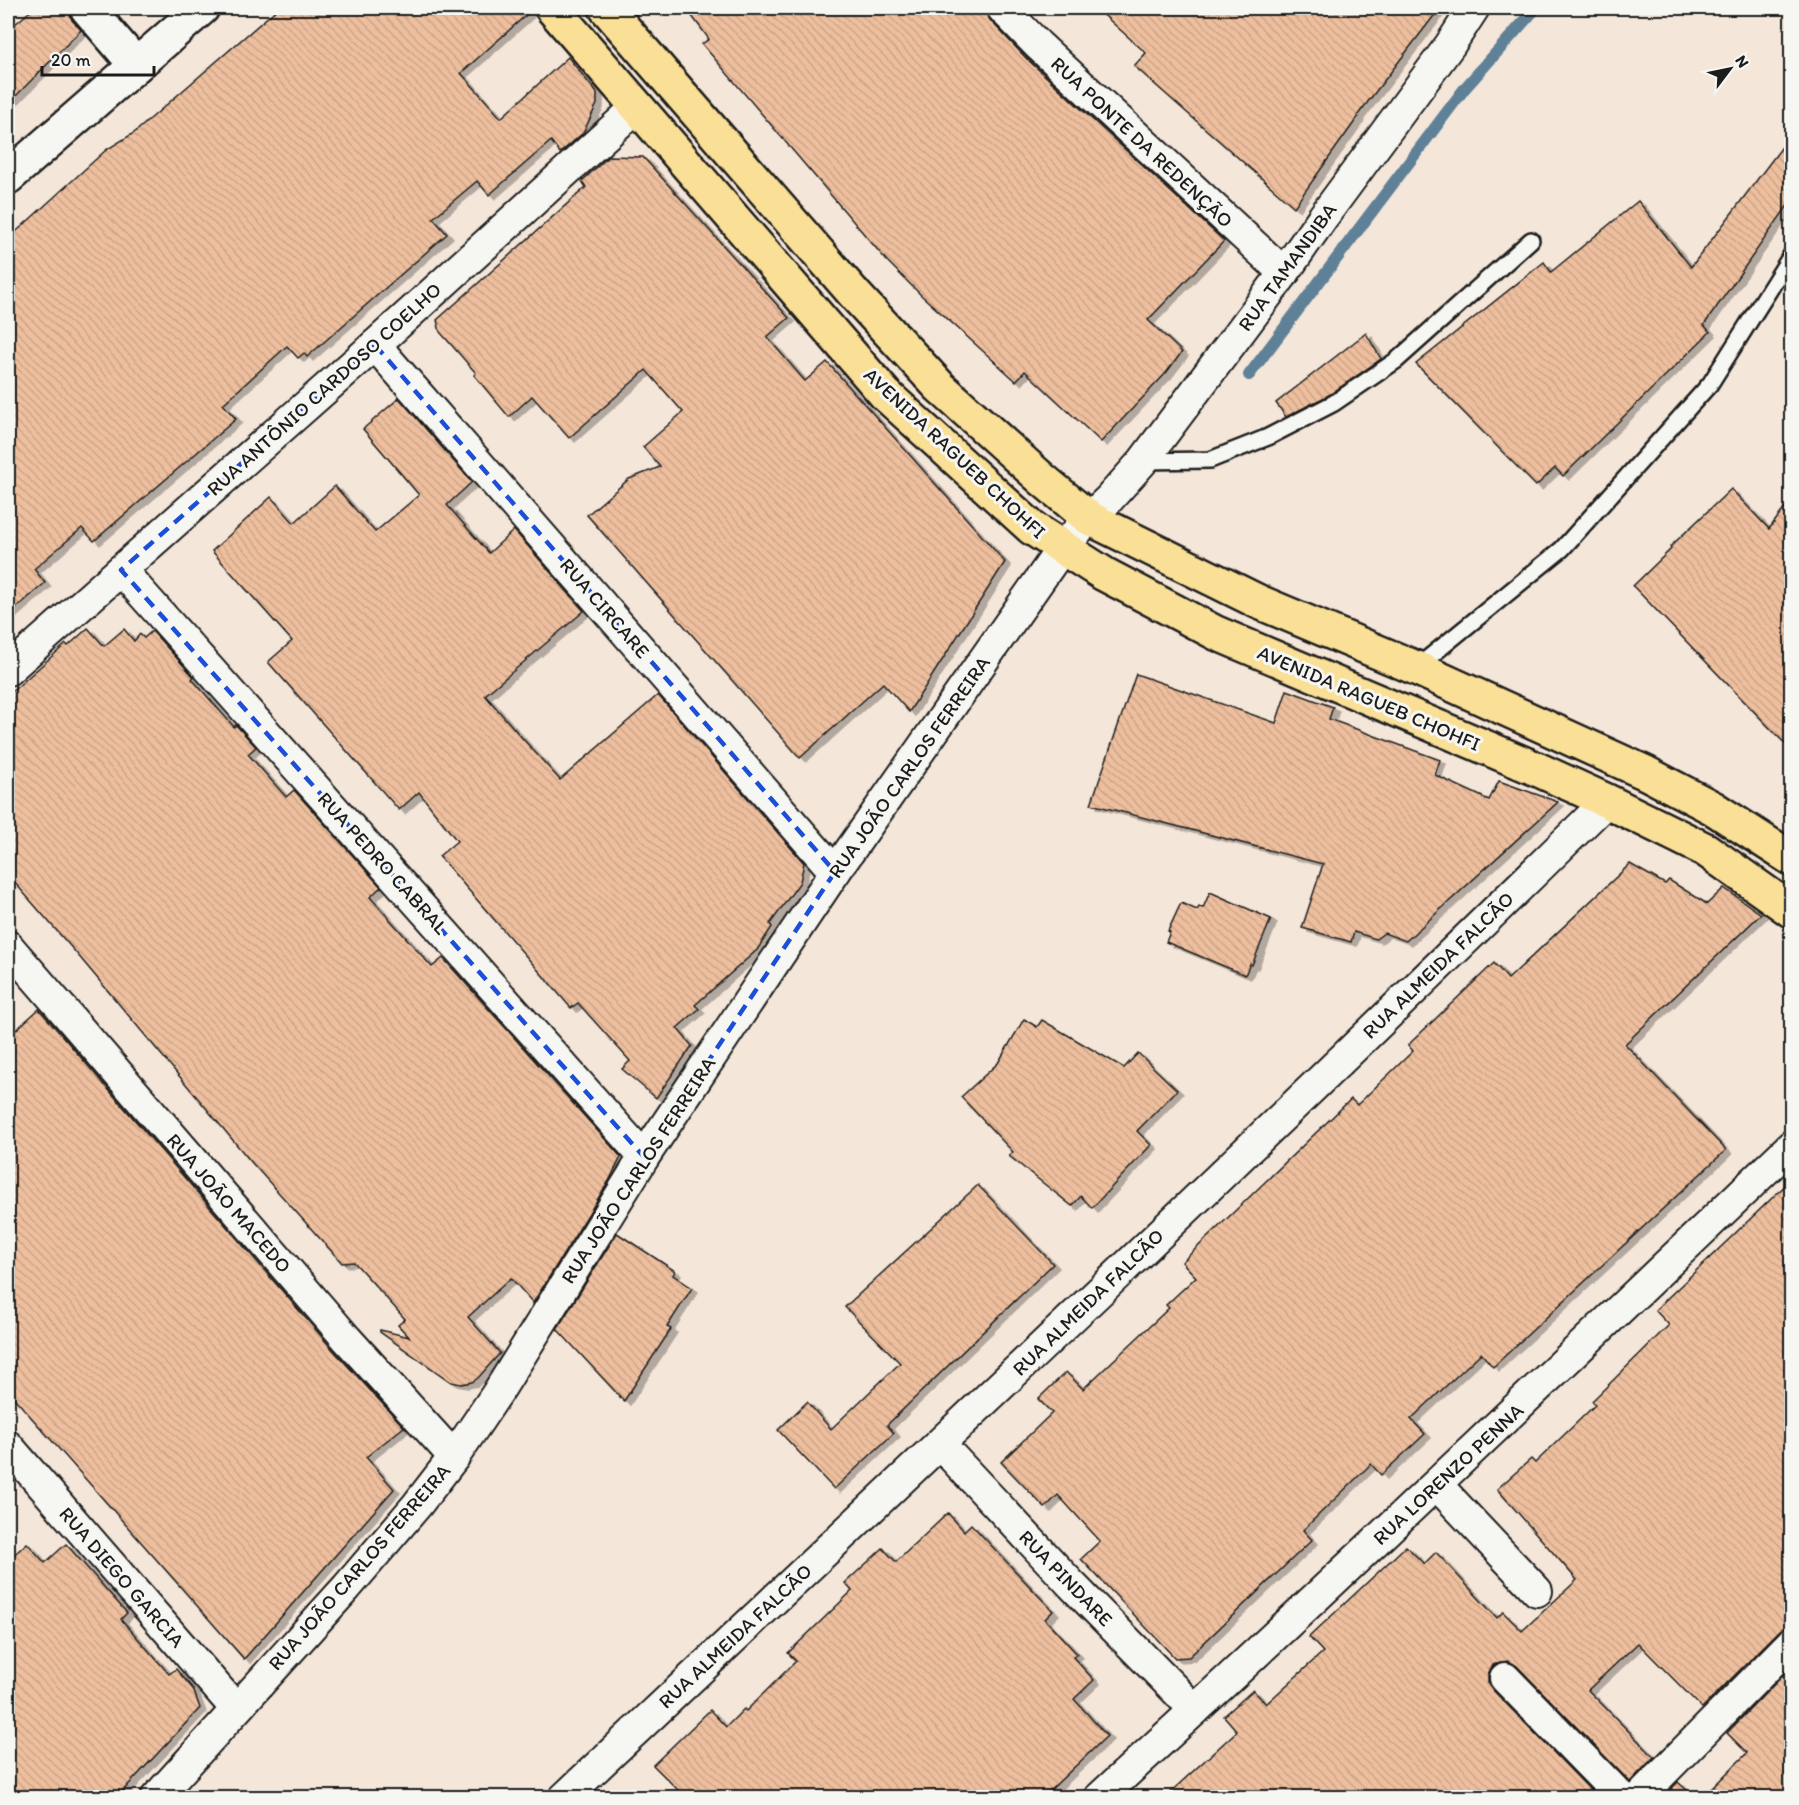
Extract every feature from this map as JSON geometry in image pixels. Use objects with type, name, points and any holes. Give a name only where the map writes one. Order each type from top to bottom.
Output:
[{"type":"main road","points":[[87,8],[136,65]]},
{"type":"main road","points":[[8,177],[202,8]]},
{"type":"main road","name":"AVENIDA RAGUEB CHOHFI","points":[[552,8],[885,394],[1032,528],[1104,574],[1216,633],[1529,765],[1706,850],[1791,911]]},
{"type":"main road","name":"AVENIDA RAGUEB CHOHFI","points":[[606,8],[856,296],[940,387],[1089,518],[1259,602],[1416,668],[1646,772],[1713,808],[1791,859]]},
{"type":"street","name":"RUA PONTE DA REDENÇÃO","points":[[1002,8],[1038,45],[1284,273]]},
{"type":"street","name":"RUA TAMANDIBA","points":[[1089,518],[1109,500],[1143,461],[1284,273],[1450,45],[1474,8]]},
{"type":"street","name":"RUA ANTÔNIO CARDOSO COELHO","points":[[8,670],[375,345],[638,106]]},
{"type":"street","name":"RUA CIRCARE","points":[[375,345],[835,872]]},
{"type":"street","name":"RUA JOÃO CARLOS FERREIRA","points":[[156,1797],[347,1587],[454,1457],[498,1392],[644,1157],[835,872],[1062,548],[1089,518]]},
{"type":"street","name":"RUA PEDRO CABRAL","points":[[121,570],[644,1157]]},
{"type":"street","name":"RUA ALMEIDA FALCÃO","points":[[564,1797],[940,1444],[1364,1038],[1607,801]]},
{"type":"street","name":"RUA JOÃO MACEDO","points":[[8,946],[347,1339],[454,1457]]},
{"type":"street","name":"RUA LORENZO PENNA","points":[[1099,1797],[1437,1485],[1791,1145]]},
{"type":"street","name":"RUA PINDARE","points":[[940,1444],[1072,1585],[1195,1710]]},
{"type":"street","name":"RUA DIEGO GARCIA","points":[[8,1446],[236,1709]]},
{"type":"street","points":[[1437,1485],[1537,1591]]},
{"type":"street","points":[[1638,1797],[1791,1642]]},
{"type":"street","points":[[1505,1678],[1622,1797]]},
{"type":"lane","points":[[1143,461],[1210,460],[1268,437],[1334,403],[1397,360],[1531,240]]},
{"type":"lane","points":[[1416,668],[1562,549],[1710,384],[1791,254]]},
{"type":"highlighted area","points":[[375,345],[835,872],[644,1157],[121,570]]},
{"type":"building","points":[[34,8],[69,8],[72,20],[81,30],[8,104],[8,30]]},
{"type":"building","points":[[278,8],[534,8],[461,73],[501,118],[568,57],[597,93],[597,104],[583,133],[560,153],[551,141],[489,195],[477,181],[433,218],[447,234],[307,357],[304,353],[298,358],[287,346],[223,404],[236,419],[94,541],[82,528],[34,569],[45,583],[8,615],[8,239],[106,150],[134,133]]},
{"type":"building","points":[[686,8],[985,8],[990,20],[1026,58],[1224,241],[1148,320],[1182,352],[1166,373],[1101,442],[1025,371],[1016,381],[887,261],[702,44],[709,39]]},
{"type":"building","points":[[1096,8],[1440,8],[1357,116],[1294,207],[1134,66],[1146,53]]},
{"type":"building","points":[[1791,135],[1791,201],[1704,325],[1710,332],[1563,476],[1555,468],[1536,486],[1416,364],[1544,262],[1551,272],[1638,201],[1691,267]]},
{"type":"building","points":[[609,156],[643,157],[789,318],[767,337],[805,381],[827,362],[1005,562],[909,712],[883,683],[800,758],[587,515],[629,479],[660,467],[643,447],[683,412],[646,370],[569,438],[532,396],[509,417],[474,375],[476,373],[440,332],[437,320],[586,187],[582,181]]},
{"type":"building","points":[[1366,333],[1381,359],[1329,395],[1286,417],[1276,403]]},
{"type":"building","points":[[399,398],[472,482],[447,505],[489,553],[514,530],[584,611],[485,695],[523,739],[560,780],[658,695],[804,863],[800,882],[770,924],[772,927],[757,950],[695,1005],[699,1009],[677,1028],[692,1046],[656,1098],[622,1069],[630,1061],[578,1003],[571,1008],[439,856],[457,841],[419,792],[399,810],[268,662],[292,641],[212,551],[271,497],[294,523],[335,486],[375,532],[419,495],[363,429]]},
{"type":"building","points":[[1731,489],[1769,529],[1791,500],[1791,750],[1633,586]]},
{"type":"building","points":[[88,628],[104,646],[124,629],[134,641],[140,634],[144,638],[152,631],[194,677],[192,679],[234,727],[236,725],[256,747],[248,754],[286,797],[294,790],[381,887],[370,897],[432,967],[443,958],[621,1157],[609,1181],[533,1303],[511,1278],[468,1317],[500,1353],[472,1382],[461,1384],[451,1382],[380,1332],[380,1330],[409,1337],[398,1325],[405,1319],[354,1262],[342,1263],[252,1163],[8,875],[8,695],[66,644],[68,646]]},
{"type":"building","points":[[1136,674],[1276,723],[1287,690],[1333,707],[1329,719],[1440,760],[1435,775],[1489,800],[1499,781],[1558,802],[1406,941],[1384,933],[1376,939],[1354,932],[1351,942],[1302,928],[1323,864],[1091,804]]},
{"type":"building","points":[[1630,864],[1665,884],[1669,880],[1707,904],[1724,888],[1761,914],[1625,1044],[1726,1150],[1493,1367],[1481,1353],[1411,1419],[1425,1434],[1381,1475],[1371,1464],[1303,1530],[1312,1540],[1189,1657],[1175,1658],[1081,1559],[1100,1541],[1058,1495],[1045,1508],[1001,1462],[1052,1413],[1038,1399],[1066,1372],[1083,1389],[1169,1308],[1166,1305],[1196,1277],[1182,1262],[1351,1099],[1357,1105],[1413,1051],[1408,1045],[1494,963],[1508,979]]},
{"type":"building","points":[[1210,892],[1271,919],[1252,965],[1250,964],[1245,975],[1166,942],[1170,932],[1168,931],[1181,903],[1197,910],[1199,907],[1203,908]]},
{"type":"building","points":[[39,1009],[334,1351],[404,1427],[366,1457],[394,1489],[244,1659],[8,1391],[8,1037]]},
{"type":"building","points":[[1024,1019],[1037,1027],[1042,1020],[1124,1068],[1138,1053],[1177,1090],[1137,1131],[1151,1145],[1092,1208],[1081,1196],[1072,1206],[1009,1156],[1013,1152],[961,1097],[998,1063]]},
{"type":"building","points":[[1791,1180],[1791,1625],[1780,1630],[1702,1708],[1638,1643],[1588,1690],[1654,1757],[1630,1782],[1517,1666],[1509,1661],[1493,1665],[1488,1674],[1488,1683],[1493,1690],[1597,1797],[1165,1797],[1237,1731],[1224,1716],[1253,1690],[1266,1704],[1323,1652],[1309,1637],[1406,1546],[1424,1564],[1436,1552],[1497,1618],[1503,1612],[1522,1631],[1577,1580],[1497,1489],[1531,1459],[1535,1463],[1595,1405],[1592,1401],[1669,1325],[1655,1310]]},
{"type":"building","points":[[978,1185],[1053,1264],[887,1425],[894,1433],[834,1489],[778,1430],[807,1402],[831,1429],[900,1363],[845,1307]]},
{"type":"building","points":[[617,1233],[675,1271],[673,1275],[692,1288],[667,1327],[671,1329],[624,1401],[557,1329]]},
{"type":"building","points":[[948,1513],[964,1531],[971,1524],[1053,1611],[1045,1619],[1077,1654],[1073,1657],[1094,1680],[1074,1699],[1107,1736],[1043,1797],[685,1797],[653,1765],[710,1710],[726,1727],[744,1709],[746,1711],[796,1661],[788,1653],[852,1591],[845,1583],[883,1548],[896,1562]]},
{"type":"building","points":[[27,1543],[45,1563],[66,1544],[127,1613],[121,1619],[169,1674],[176,1669],[193,1689],[200,1708],[117,1797],[8,1797],[8,1560]]},
{"type":"building","points":[[1791,1667],[1791,1797],[1703,1797],[1747,1753],[1727,1733]]},
{"type":"building","points":[[1678,1782],[1694,1797],[1663,1797]]},
{"type":"waterway","points":[[1249,375],[1465,88],[1536,8]]}]
